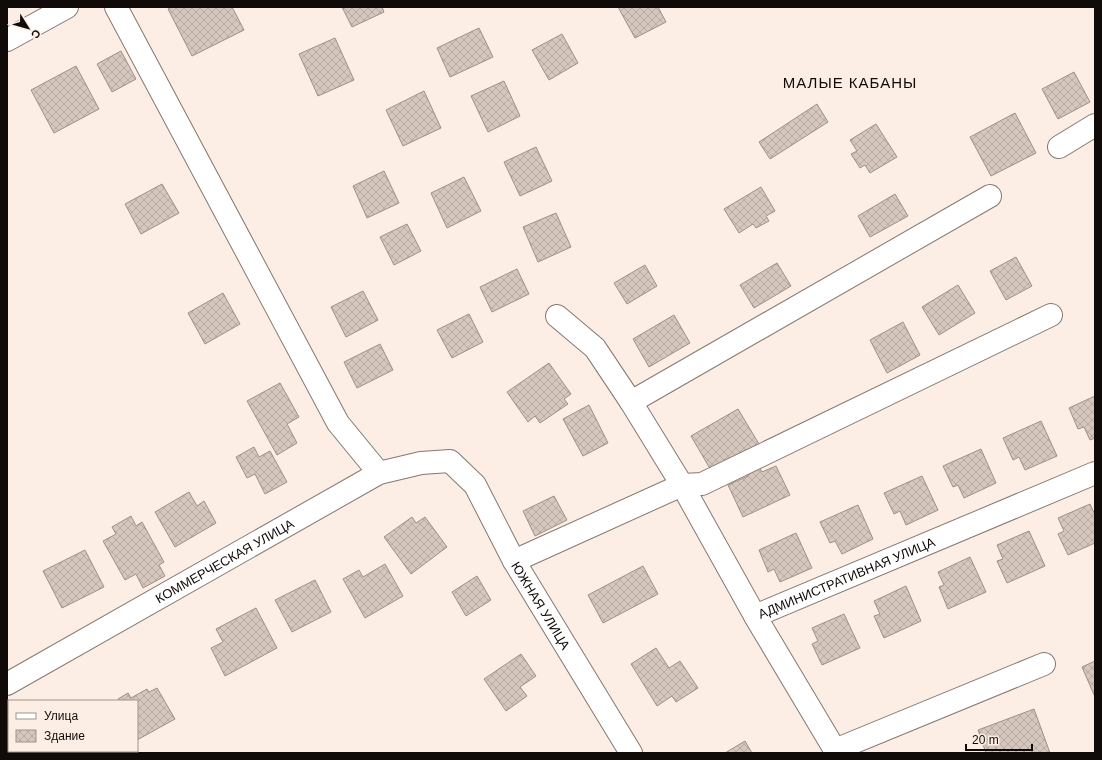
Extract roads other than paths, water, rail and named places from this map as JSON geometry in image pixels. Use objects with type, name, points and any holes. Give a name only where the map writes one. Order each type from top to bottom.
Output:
[{"type":"street","points":[[7,40],[67,7]]},
{"type":"street","points":[[116,7],[338,423],[379,473]]},
{"type":"street","points":[[1059,147],[1095,124]]},
{"type":"street","points":[[631,402],[990,196]]},
{"type":"street","points":[[514,561],[682,485],[702,484],[1052,315]]},
{"type":"street","name":"АДМИНИСТРАТИВНАЯ УЛИЦА","points":[[557,316],[595,348],[631,402],[682,485],[755,616],[1095,473]]},
{"type":"street","name":"КОММЕРЧЕСКАЯ УЛИЦА","points":[[7,684],[379,473],[421,463],[450,461]]},
{"type":"street","name":"ЮЖНАЯ УЛИЦА","points":[[450,461],[475,485],[514,561],[631,753]]},
{"type":"street","points":[[755,616],[835,750],[1044,664]]},
{"type":"district","name":"МАЛЫЕ КАБАНЫ","points":[[850,83]]}]
